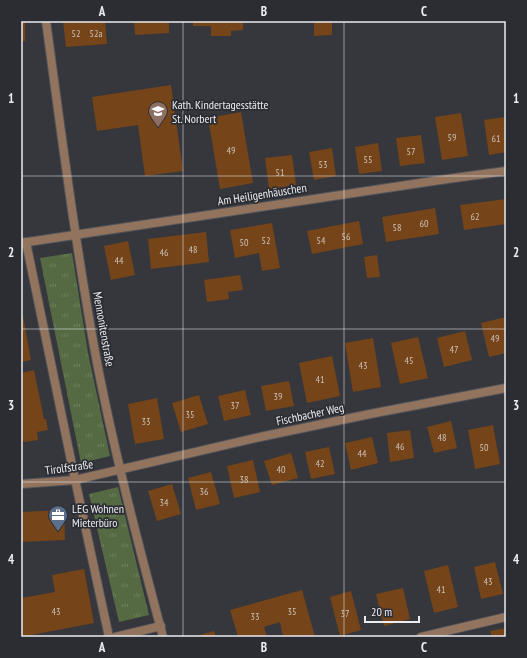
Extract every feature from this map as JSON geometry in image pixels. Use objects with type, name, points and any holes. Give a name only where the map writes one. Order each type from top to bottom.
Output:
[{"type":"street","name":"Mennonitenstraße","points":[[46,21],[75,235],[95,352],[121,470],[163,637]]},
{"type":"street","name":"Am Heiligenhäuschen","points":[[23,242],[447,179],[506,172]]},
{"type":"street","points":[[23,242],[109,637]]},
{"type":"street","name":"Fischbacher Weg","points":[[121,470],[370,414],[506,388]]},
{"type":"street","name":"Tirolfstraße","points":[[21,484],[75,480],[121,470]]},
{"type":"street","points":[[421,637],[506,617]]},
{"type":"street","points":[[115,637],[160,626]]},
{"type":"green space","points":[[72,253],[88,353],[110,456],[81,463],[40,258]]},
{"type":"green space","points":[[118,487],[149,615],[119,622],[89,494]]},
{"type":"building","points":[[21,21],[25,21],[25,41],[21,41]]},
{"type":"building","points":[[63,21],[105,21],[107,44],[66,47]]},
{"type":"building","points":[[134,21],[169,21],[169,33],[135,35]]},
{"type":"building","points":[[193,21],[243,21],[243,30],[231,31],[231,36],[211,36],[211,26],[193,26]]},
{"type":"building","points":[[314,21],[332,21],[332,35],[314,36]]},
{"type":"building","name":"Kath. Kindertagesstätte St. Norbert","points":[[171,85],[183,171],[145,176],[138,125],[97,131],[92,97]]},
{"type":"building","points":[[241,112],[253,183],[220,189],[208,118]]},
{"type":"building","points":[[461,113],[468,156],[442,160],[435,117]]},
{"type":"building","points":[[505,117],[506,152],[489,155],[484,120]]},
{"type":"building","points":[[421,135],[425,163],[400,166],[396,138]]},
{"type":"building","points":[[378,143],[382,171],[359,174],[355,147]]},
{"type":"building","points":[[332,148],[336,176],[314,180],[309,152]]},
{"type":"building","points":[[292,155],[296,185],[269,189],[265,158]]},
{"type":"building","points":[[506,199],[506,224],[464,230],[460,205]]},
{"type":"building","points":[[435,208],[439,234],[386,242],[382,217]]},
{"type":"building","points":[[359,221],[363,244],[312,254],[307,231]]},
{"type":"building","points":[[272,223],[280,268],[262,271],[259,253],[235,258],[230,230]]},
{"type":"building","points":[[206,232],[209,262],[151,269],[148,239]]},
{"type":"building","points":[[128,241],[135,275],[111,280],[104,246]]},
{"type":"building","points":[[377,255],[380,277],[367,278],[364,257]]},
{"type":"building","points":[[240,275],[243,290],[228,292],[229,299],[207,302],[204,280]]},
{"type":"building","points":[[21,316],[23,316],[31,360],[21,362]]},
{"type":"building","points":[[506,317],[506,353],[489,357],[481,323]]},
{"type":"building","points":[[465,331],[472,360],[444,367],[437,338]]},
{"type":"building","points":[[418,337],[428,378],[400,384],[391,343]]},
{"type":"building","points":[[373,338],[381,387],[353,392],[345,343]]},
{"type":"building","points":[[332,356],[340,396],[307,403],[299,363]]},
{"type":"building","points":[[34,370],[44,419],[46,419],[48,430],[37,432],[38,440],[24,442],[21,441],[21,373]]},
{"type":"building","points":[[289,381],[294,406],[266,411],[261,386]]},
{"type":"building","points":[[245,390],[251,415],[224,421],[218,396]]},
{"type":"building","points":[[199,395],[208,424],[181,432],[172,403]]},
{"type":"building","points":[[157,398],[164,439],[135,444],[128,404]]},
{"type":"building","points":[[451,421],[457,448],[434,453],[427,427]]},
{"type":"building","points":[[493,425],[500,464],[475,469],[468,430]]},
{"type":"building","points":[[410,430],[414,458],[390,462],[387,433]]},
{"type":"building","points":[[372,437],[378,463],[351,470],[345,443]]},
{"type":"building","points":[[329,447],[335,474],[311,479],[305,452]]},
{"type":"building","points":[[291,453],[298,478],[272,485],[264,461]]},
{"type":"building","points":[[253,460],[260,492],[234,498],[227,466]]},
{"type":"building","points":[[211,472],[220,504],[196,510],[188,478]]},
{"type":"building","points":[[172,484],[181,514],[157,521],[148,491]]},
{"type":"building","points":[[64,510],[65,540],[21,542],[21,512]]},
{"type":"building","points":[[495,562],[503,594],[481,599],[474,567]]},
{"type":"building","points":[[448,565],[458,607],[434,613],[424,571]]},
{"type":"building","points":[[84,569],[94,623],[21,637],[21,598],[55,592],[52,575]]},
{"type":"building","points":[[403,588],[410,619],[384,626],[376,594]]},
{"type":"building","points":[[302,590],[315,637],[283,637],[280,622],[264,627],[267,637],[238,637],[230,610]]},
{"type":"building","points":[[351,591],[361,630],[340,636],[330,597]]},
{"type":"building","points":[[506,628],[506,637],[492,637],[490,631]]},
{"type":"building","points":[[214,631],[216,637],[193,637]]},
{"type":"place","name":"Kath. Kindertagesstätte St. Norbert","points":[[158,128]]},
{"type":"place","name":"LEG Wohnen Mieterbüro","points":[[58,532]]}]
